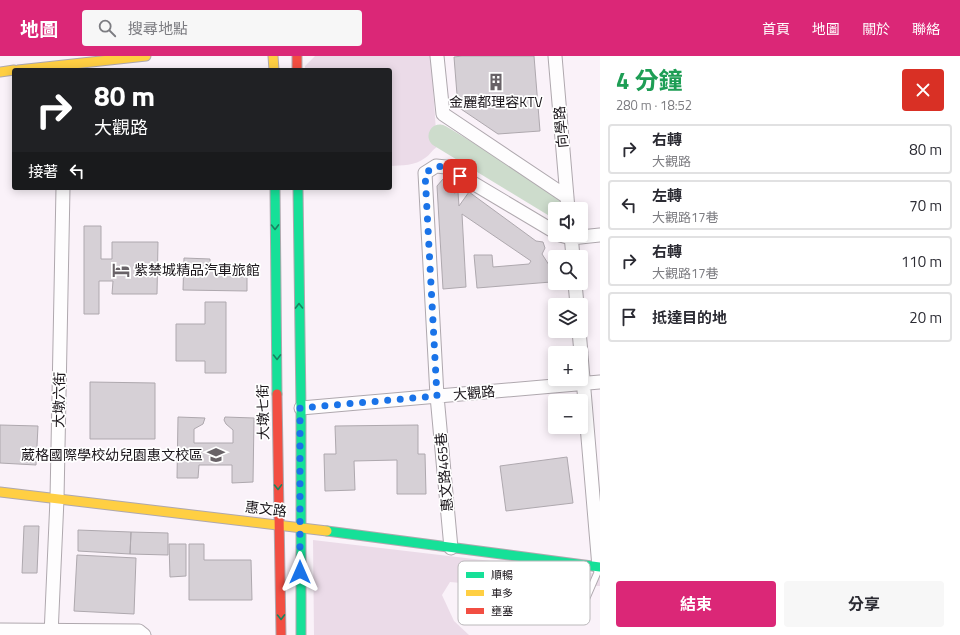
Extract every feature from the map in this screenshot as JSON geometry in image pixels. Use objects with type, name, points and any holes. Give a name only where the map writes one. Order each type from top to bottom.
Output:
[{"type":"street","points":[[49,68],[146,56]]},
{"type":"street","points":[[274,56],[274,68]]},
{"type":"street","points":[[297,56],[297,68]]},
{"type":"street","points":[[437,56],[443,114],[568,202]]},
{"type":"street","name":"向學路","points":[[555,56],[568,202]]},
{"type":"street","points":[[0,72],[12,70]]},
{"type":"street","name":"惠文路465巷","points":[[450,548],[437,396],[425,173],[436,166],[446,167],[548,228]]},
{"type":"street","name":"大墩六街","points":[[51,633],[57,499],[63,190]]},
{"type":"street","name":"大墩七街","points":[[275,190],[279,525],[282,635]]},
{"type":"street","points":[[298,190],[301,635]]},
{"type":"street","points":[[588,235],[600,235]]},
{"type":"street","name":"大觀路","points":[[588,383],[600,382]]},
{"type":"street","name":"大觀路","points":[[300,408],[550,386]]},
{"type":"street","points":[[584,386],[600,567]]},
{"type":"street","name":"惠文路","points":[[0,492],[300,527],[553,561]]},
{"type":"street","name":"惠文路","points":[[590,566],[600,567]]},
{"type":"street","points":[[0,630],[51,633],[139,631],[144,635]]},
{"type":"lane","points":[[590,590],[600,567]]},
{"type":"shaded area","points":[[315,56],[431,56],[437,147],[421,161],[408,165],[392,166],[392,68],[305,68],[305,66]]},
{"type":"shaded area","points":[[313,540],[490,561],[458,561],[458,583],[450,582],[442,595],[454,621],[469,635],[314,635]]},
{"type":"shaded area","points":[[590,573],[600,574],[600,586],[590,587]]},
{"type":"building","name":"金麗都理容KTV","points":[[534,56],[540,131],[498,134],[458,107],[454,57]]},
{"type":"building","points":[[443,179],[451,180],[456,189],[454,193],[458,192],[459,206],[469,192],[536,241],[543,242],[545,248],[542,254],[548,263],[548,282],[477,288],[474,255],[492,255],[493,267],[529,264],[531,261],[462,214],[466,287],[443,289],[437,186]]},
{"type":"building","name":"紫禁城精品汽車旅館","points":[[84,226],[101,226],[101,259],[112,259],[112,242],[158,242],[157,294],[112,294],[113,281],[99,281],[99,314],[84,314]]},
{"type":"building","points":[[184,258],[210,259],[210,264],[247,265],[247,291],[183,290]]},
{"type":"building","points":[[205,302],[226,302],[226,373],[205,373],[205,361],[176,361],[176,324],[205,324]]},
{"type":"building","points":[[90,382],[155,383],[155,439],[90,439]]},
{"type":"building","points":[[178,417],[205,418],[203,424],[194,429],[194,443],[233,443],[233,430],[226,424],[224,420],[225,417],[254,418],[253,482],[232,483],[232,465],[199,465],[198,478],[177,478]]},
{"type":"building","points":[[0,425],[38,426],[36,465],[0,463]]},
{"type":"building","points":[[418,425],[418,454],[425,454],[426,494],[397,494],[397,460],[354,461],[355,490],[325,491],[324,454],[336,454],[335,426]]},
{"type":"building","points":[[567,457],[573,503],[506,511],[500,466]]},
{"type":"building","points":[[24,526],[39,526],[37,573],[22,573]]},
{"type":"building","points":[[78,530],[131,532],[130,554],[78,551]]},
{"type":"building","points":[[131,532],[168,533],[168,555],[130,554]]},
{"type":"building","points":[[169,544],[186,544],[186,576],[170,577]]},
{"type":"building","points":[[189,544],[204,544],[204,560],[251,560],[252,600],[189,600]]},
{"type":"building","points":[[77,555],[136,558],[134,614],[74,611]]},
{"type":"waterway","points":[[440,136],[548,202]]},
{"type":"traffic: fast","points":[[275,190],[277,394]]},
{"type":"traffic: fast","points":[[298,190],[301,408],[301,635]]},
{"type":"traffic: fast","points":[[327,531],[554,561]]},
{"type":"traffic: fast","points":[[590,566],[600,567]]},
{"type":"traffic: slow","points":[[36,68],[146,56]]},
{"type":"traffic: slow","points":[[273,56],[274,68]]},
{"type":"traffic: slow","points":[[0,72],[12,70]]},
{"type":"traffic: slow","points":[[0,492],[327,531]]},
{"type":"traffic: jam","points":[[297,56],[297,68]]},
{"type":"traffic: jam","points":[[277,394],[281,635]]},
{"type":"place","name":"金麗都理容KTV","points":[[496,82]]},
{"type":"place","name":"紫禁城精品汽車旅館","points":[[121,270]]},
{"type":"place","name":"葳格國際學校幼兒園惠文校區","points":[[216,455]]},
{"type":"route","points":[[300,572],[300,408],[437,396],[425,173],[436,166],[446,167],[460,176]]}]
